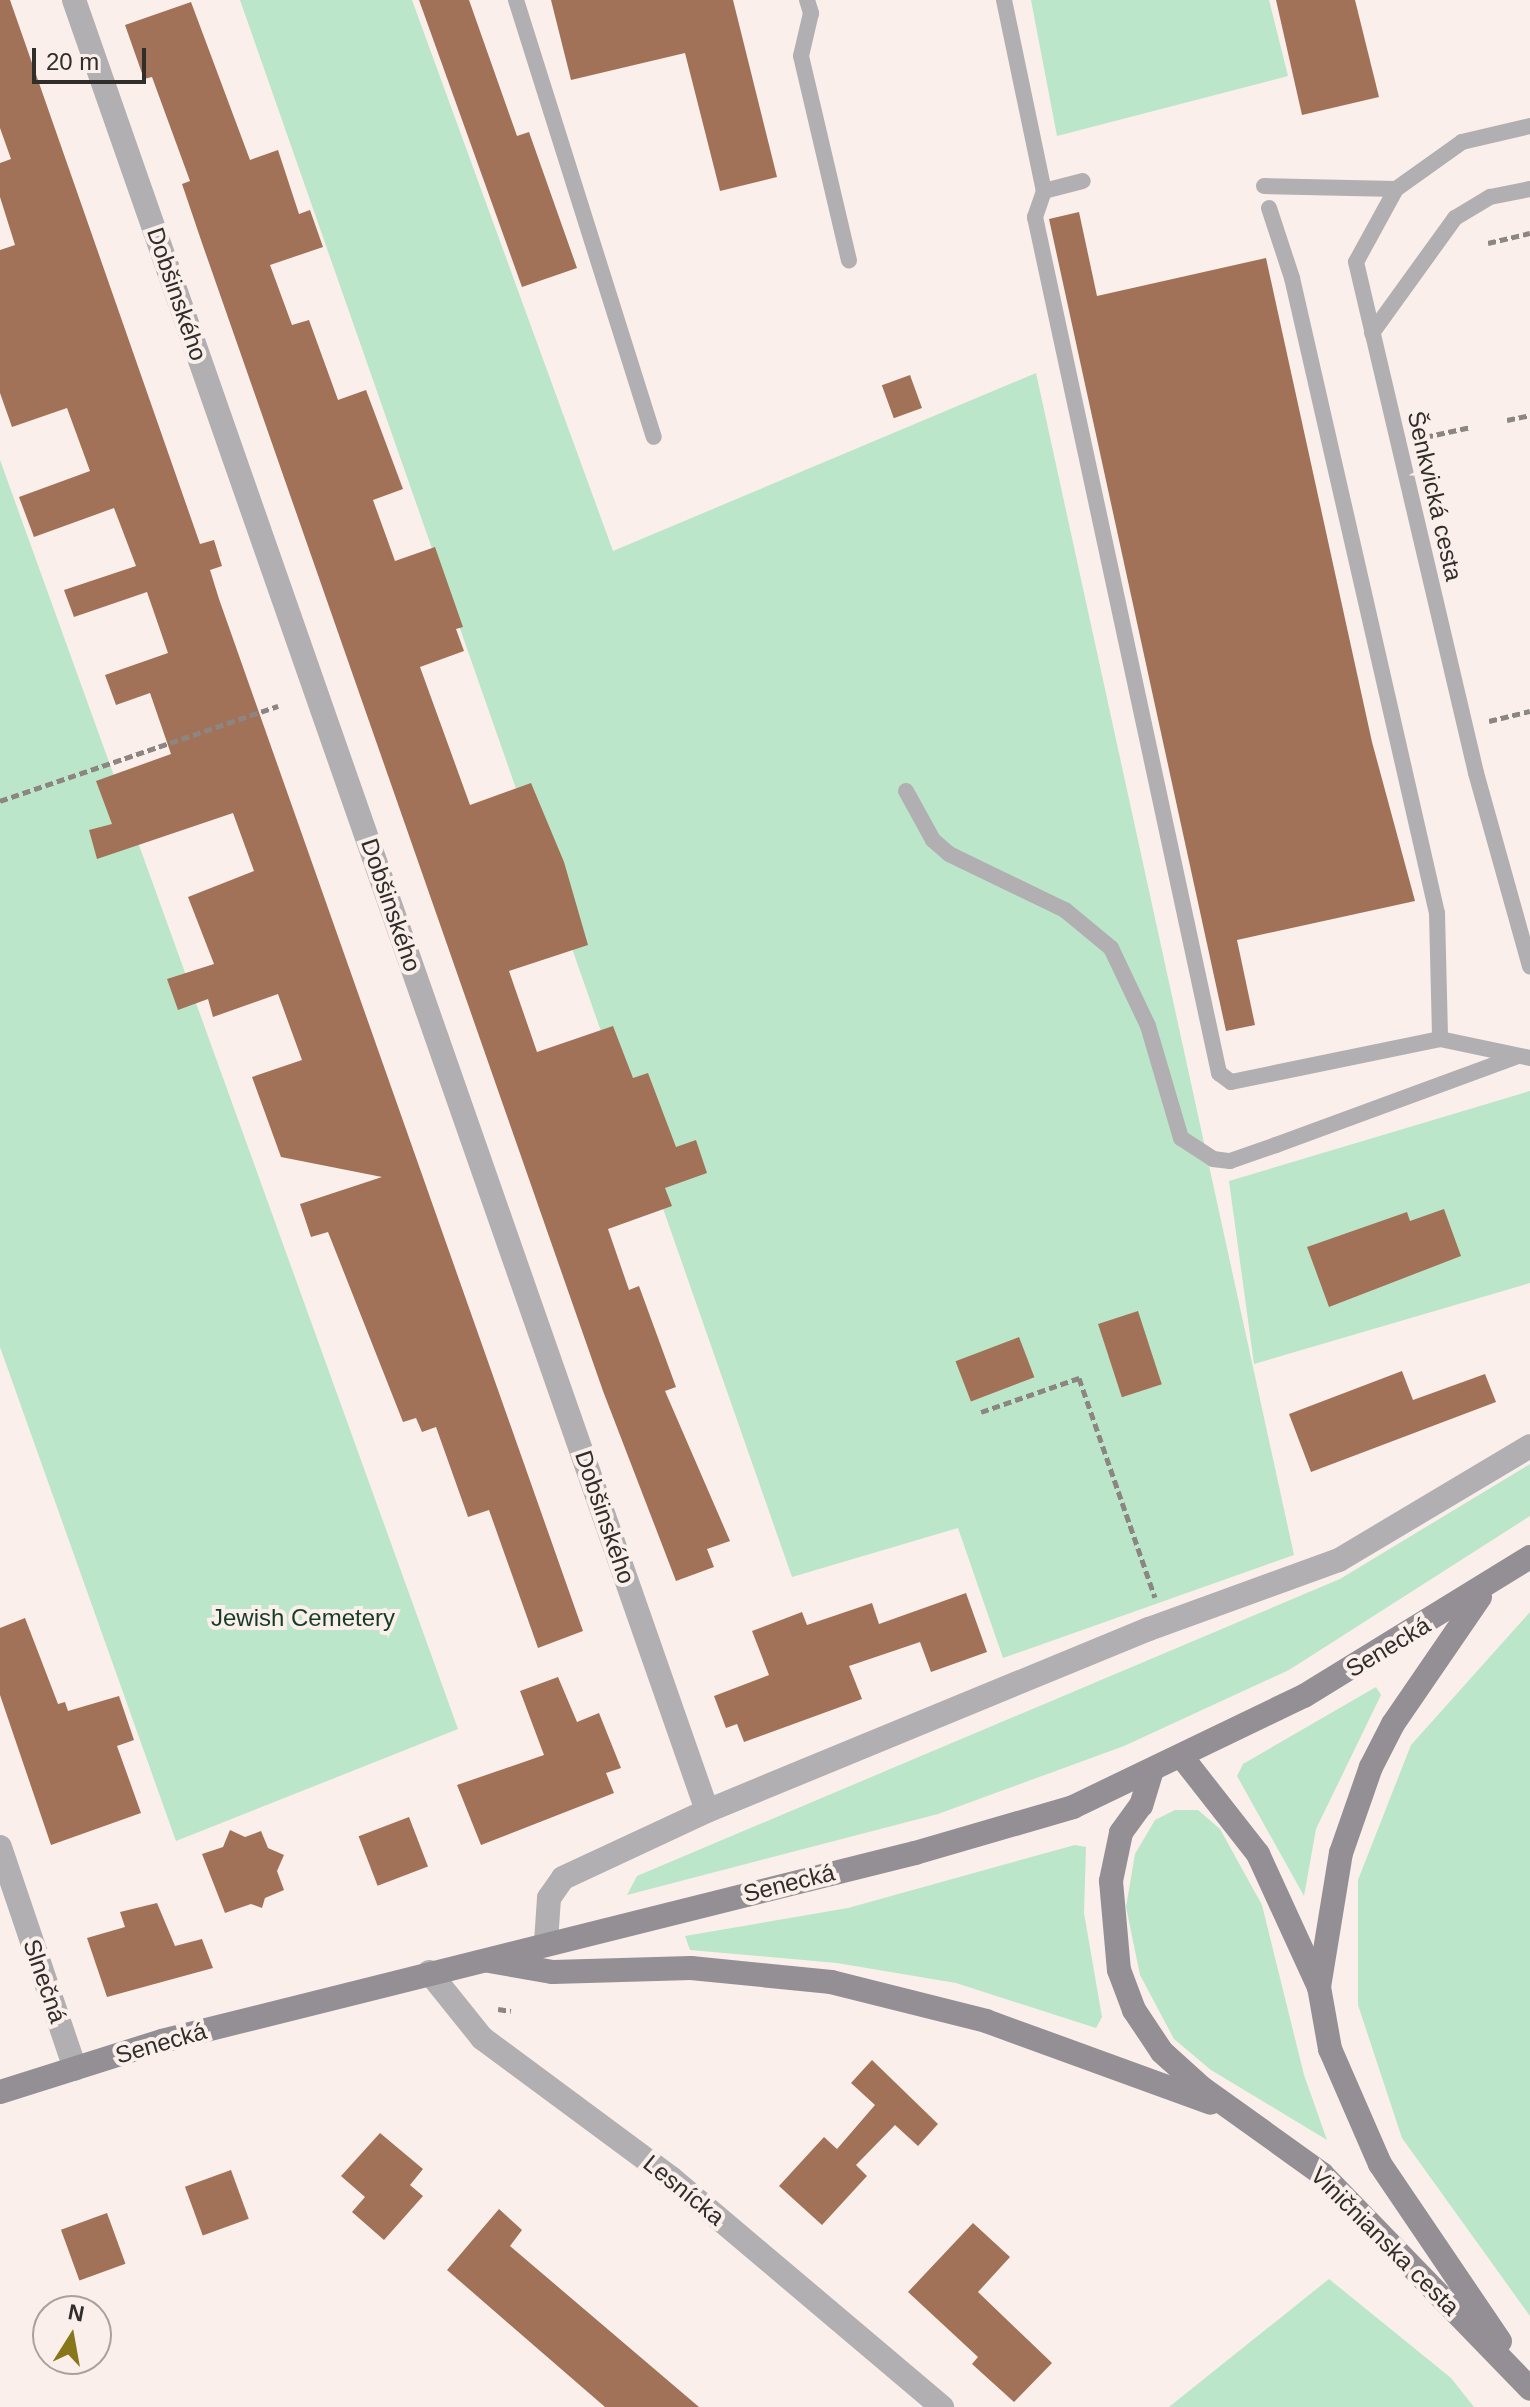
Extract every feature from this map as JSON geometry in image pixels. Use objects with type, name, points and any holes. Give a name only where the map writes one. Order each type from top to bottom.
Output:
[{"type":"main road","name":"Senecká","points":[[0,2092],[429,1972],[987,1834],[1073,1807],[1304,1696],[1486,1588],[1530,1557]]},
{"type":"main road","points":[[1319,1987],[1341,1853],[1371,1767],[1409,1699],[1486,1588]]},
{"type":"main road","points":[[1182,1757],[1258,1854],[1319,1987],[1330,2049],[1380,2164],[1530,2388]]},
{"type":"main road","points":[[1152,1770],[1141,1805],[1121,1833],[1111,1881],[1119,1970],[1134,2010],[1162,2052],[1227,2109]]},
{"type":"main road","points":[[479,1959],[553,1972],[636,1967],[757,1972],[890,1993],[1000,2025],[1227,2109]]},
{"type":"main road","name":"Viničnianska cesta","points":[[1227,2109],[1322,2174],[1530,2388]]},
{"type":"street","name":"Dobšinského","points":[[74,0],[707,1811]]},
{"type":"street","points":[[546,1942],[549,1898],[563,1878],[707,1811],[1164,1624],[1339,1560],[1530,1446]]},
{"type":"street","name":"Slnečná","points":[[0,1847],[75,2069]]},
{"type":"street","name":"Lesnícka","points":[[429,1972],[482,2038],[671,2178],[942,2407]]},
{"type":"lane","points":[[516,0],[654,437]]},
{"type":"lane","points":[[807,0],[811,13],[801,56],[849,260]]},
{"type":"lane","points":[[1004,0],[1044,191],[1035,217],[1219,1073],[1231,1082],[1440,1039],[1523,1058]]},
{"type":"lane","name":"Šenkvická cesta","points":[[1530,126],[1462,142],[1396,189],[1356,262],[1480,787],[1530,967]]},
{"type":"lane","points":[[1044,191],[1083,181]]},
{"type":"lane","points":[[1264,186],[1396,189]]},
{"type":"lane","points":[[1372,333],[1455,218],[1490,197],[1530,189]]},
{"type":"lane","points":[[1269,208],[1292,278],[1437,913],[1440,1039]]},
{"type":"lane","points":[[906,791],[933,840],[949,854],[1065,910],[1111,948],[1148,1026],[1181,1138],[1213,1159],[1230,1161],[1523,1058]]},
{"type":"path","points":[[1488,243],[1530,233]]},
{"type":"path","points":[[1507,420],[1530,415]]},
{"type":"path","points":[[1414,439],[1471,427]]},
{"type":"path","points":[[0,801],[278,706]]},
{"type":"path","points":[[1480,723],[1530,711]]},
{"type":"path","points":[[981,1412],[1079,1378],[1164,1624]]},
{"type":"green space","points":[[240,0],[412,0],[613,551],[1036,373],[1294,1555],[1003,1658],[958,1528],[792,1577]]},
{"type":"green space","points":[[1031,0],[1269,0],[1288,76],[1057,136]]},
{"type":"green space","name":"Jewish Cemetery","points":[[0,460],[458,1729],[176,1841],[0,1347]]},
{"type":"green space","points":[[1530,1091],[1530,1283],[1254,1364],[1229,1181]]},
{"type":"green space","points":[[1530,1464],[1530,1516],[1289,1670],[1124,1746],[938,1814],[627,1895],[637,1876],[1340,1579]]},
{"type":"green space","points":[[1530,1612],[1530,2316],[1402,2138],[1358,2005],[1358,1880],[1411,1745]]},
{"type":"green space","points":[[1376,1687],[1381,1695],[1316,1829],[1304,1896],[1237,1776],[1243,1764]]},
{"type":"green space","points":[[1175,1810],[1198,1810],[1220,1829],[1262,1905],[1304,2075],[1327,2140],[1211,2070],[1174,2039],[1140,1975],[1126,1907],[1135,1854],[1155,1820]]},
{"type":"green space","points":[[1075,1845],[1086,1847],[1084,1913],[1102,2017],[1096,2028],[956,1983],[837,1963],[690,1950],[685,1936],[848,1908]]},
{"type":"green space","points":[[1329,2279],[1451,2378],[1474,2407],[1169,2407]]},
{"type":"building","points":[[0,0],[10,0],[200,544],[214,540],[222,566],[210,570],[219,599],[583,1631],[538,1648],[489,1510],[468,1517],[436,1427],[422,1432],[416,1418],[403,1422],[328,1232],[311,1237],[300,1204],[382,1177],[281,1157],[252,1077],[302,1060],[278,994],[213,1017],[208,999],[178,1010],[167,979],[214,964],[188,897],[254,871],[233,813],[97,859],[89,830],[112,824],[96,781],[171,754],[150,693],[116,705],[105,675],[168,653],[147,592],[74,617],[64,590],[136,566],[114,508],[34,537],[19,497],[90,471],[67,408],[12,427],[0,393],[0,250],[15,245],[0,197],[0,163],[11,159],[0,128]]},
{"type":"building","points":[[419,0],[469,0],[517,136],[529,132],[577,268],[522,287]]},
{"type":"building","points":[[551,0],[733,0],[777,177],[720,191],[685,53],[571,80]]},
{"type":"building","points":[[1276,0],[1355,0],[1379,97],[1302,115]]},
{"type":"building","points":[[191,2],[250,160],[278,150],[299,214],[310,210],[323,247],[270,265],[292,325],[309,320],[338,400],[366,390],[403,489],[373,500],[395,561],[435,547],[463,627],[456,629],[464,651],[420,667],[470,805],[531,783],[564,862],[588,945],[509,971],[537,1052],[613,1026],[633,1078],[648,1073],[676,1147],[696,1140],[707,1173],[665,1188],[672,1206],[608,1229],[629,1290],[639,1286],[676,1387],[665,1391],[730,1541],[707,1549],[714,1567],[676,1581],[603,1391],[202,243],[182,184],[190,181],[152,77],[144,79],[125,25]]},
{"type":"building","points":[[1079,212],[1097,296],[1266,258],[1372,742],[1415,901],[1237,940],[1255,1025],[1226,1031],[1049,219]]},
{"type":"building","points":[[910,375],[922,408],[894,418],[882,385]]},
{"type":"building","points":[[1444,1209],[1461,1256],[1329,1307],[1307,1247],[1407,1212],[1410,1221]]},
{"type":"building","points":[[1138,1311],[1162,1384],[1122,1397],[1098,1324]]},
{"type":"building","points":[[1019,1337],[1034,1377],[971,1402],[956,1361]]},
{"type":"building","points":[[1402,1371],[1413,1400],[1485,1374],[1496,1402],[1311,1472],[1289,1414]]},
{"type":"building","points":[[966,1593],[987,1652],[931,1672],[920,1642],[849,1666],[862,1699],[744,1742],[737,1724],[726,1728],[714,1696],[769,1675],[752,1631],[802,1612],[807,1625],[872,1603],[879,1624]]},
{"type":"building","points":[[25,1618],[58,1704],[65,1702],[68,1711],[119,1696],[134,1740],[117,1746],[141,1813],[51,1845],[0,1695],[0,1628]]},
{"type":"building","points":[[558,1677],[577,1722],[599,1713],[621,1768],[606,1773],[614,1793],[481,1845],[457,1785],[544,1755],[520,1691]]},
{"type":"building","points":[[409,1817],[428,1866],[378,1886],[359,1836]]},
{"type":"building","points":[[230,1830],[245,1837],[261,1831],[268,1848],[284,1855],[277,1871],[284,1890],[265,1898],[262,1908],[251,1904],[225,1913],[202,1854],[223,1847]]},
{"type":"building","points":[[157,1903],[175,1946],[202,1939],[213,1968],[107,1997],[87,1938],[125,1927],[120,1912]]},
{"type":"building","points":[[872,2060],[938,2124],[918,2146],[895,2125],[856,2165],[867,2176],[822,2225],[779,2186],[824,2137],[837,2149],[875,2105],[851,2083]]},
{"type":"building","points":[[380,2133],[423,2169],[410,2185],[423,2196],[384,2240],[352,2212],[365,2197],[341,2176]]},
{"type":"building","points":[[231,2170],[249,2219],[203,2236],[185,2187]]},
{"type":"building","points":[[499,2209],[522,2230],[510,2246],[699,2407],[605,2407],[447,2270]]},
{"type":"building","points":[[107,2213],[125,2264],[79,2281],[61,2230]]},
{"type":"building","points":[[973,2223],[1010,2257],[978,2292],[1052,2363],[1014,2402],[972,2364],[978,2357],[908,2292]]}]
